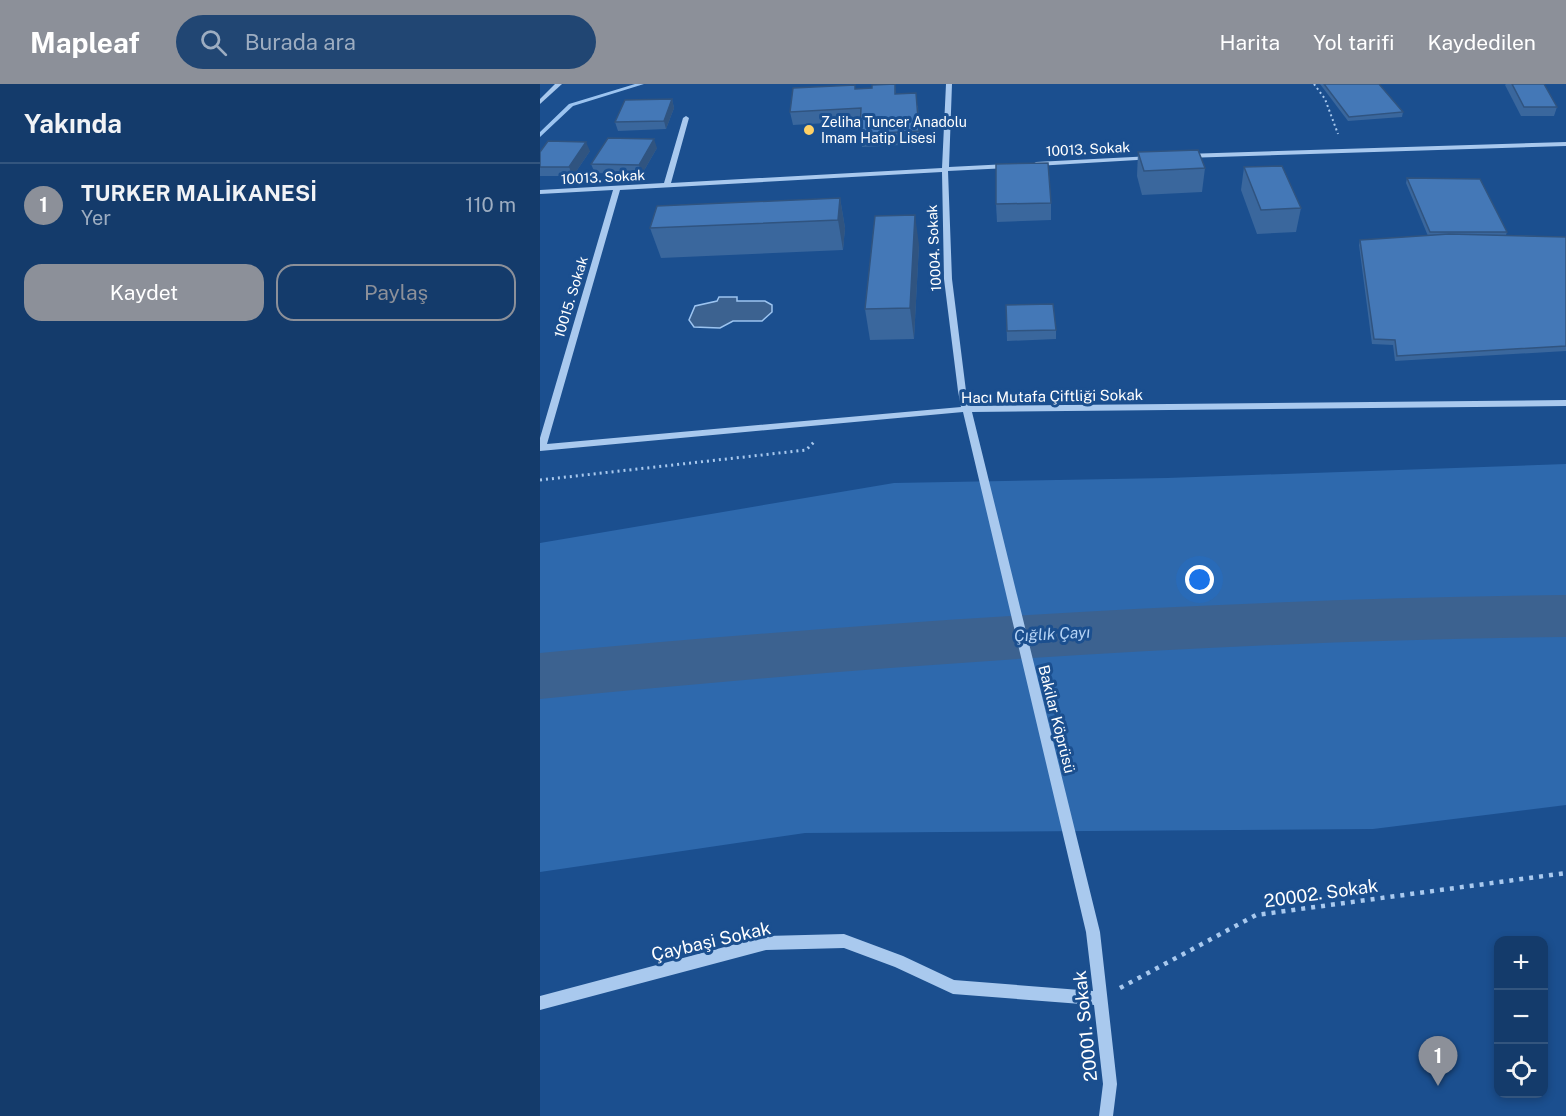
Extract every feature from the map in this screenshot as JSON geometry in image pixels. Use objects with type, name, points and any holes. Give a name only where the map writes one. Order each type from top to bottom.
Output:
[{"type":"street","points":[[540,102],[559,84]]},
{"type":"street","name":"10004. Sokak","points":[[949,84],[945,170],[948,279],[967,409]]},
{"type":"street","points":[[667,186],[686,118]]},
{"type":"street","points":[[1177,156],[1566,144]]},
{"type":"street","name":"10013. Sokak","points":[[1026,165],[1165,157]]},
{"type":"street","name":"10013. Sokak","points":[[540,192],[1014,166]]},
{"type":"street","name":"10015. Sokak","points":[[541,448],[617,188]]},
{"type":"street","name":"Hacı Mutafa Çiftliği Sokak","points":[[541,448],[967,409],[1566,403]]},
{"type":"street","name":"Bakilar Köprüsü","points":[[967,409],[1093,932]]},
{"type":"street","name":"20001. Sokak","points":[[1093,932],[1110,1084],[1106,1116]]},
{"type":"street","name":"Çaybaşi Sokak","points":[[540,1003],[766,943],[844,941],[898,961],[953,987],[1100,999]]},
{"type":"path","points":[[1314,84],[1325,99],[1344,151]]},
{"type":"path","points":[[540,480],[806,450],[818,438]]},
{"type":"path","name":"20002. Sokak","points":[[1100,999],[1256,915],[1566,873]]},
{"type":"shaded area","points":[[719,297],[737,297],[737,301],[765,301],[772,305],[772,312],[762,321],[733,321],[720,328],[694,327],[689,320],[695,306],[717,301]]},
{"type":"shaded area","points":[[1566,464],[1566,805],[1373,829],[805,833],[540,872],[540,543],[894,483],[1167,478]]},
{"type":"building","points":[[895,84],[895,94],[916,93],[919,131],[860,134],[861,108],[790,112],[793,88],[855,85],[855,89],[872,88],[872,85]]},
{"type":"building","points":[[1324,84],[1379,84],[1403,112],[1349,117]]},
{"type":"building","points":[[1512,84],[1544,84],[1557,107],[1524,107]]},
{"type":"building","points":[[672,99],[664,121],[615,122],[625,100]]},
{"type":"building","points":[[608,138],[654,139],[639,165],[591,164]]},
{"type":"building","points":[[548,141],[586,142],[569,167],[540,167],[540,152]]},
{"type":"building","points":[[1198,150],[1205,168],[1144,171],[1138,152]]},
{"type":"building","points":[[1048,163],[1051,203],[996,204],[996,164]]},
{"type":"building","points":[[1282,166],[1301,208],[1261,210],[1244,167]]},
{"type":"building","points":[[1407,178],[1480,179],[1507,232],[1430,232]]},
{"type":"building","points":[[840,198],[838,220],[650,228],[657,206]]},
{"type":"building","points":[[915,215],[910,308],[865,309],[875,216]]},
{"type":"building","points":[[1449,234],[1566,237],[1566,346],[1397,356],[1395,340],[1374,339],[1360,240]]},
{"type":"building","points":[[1053,304],[1056,330],[1007,331],[1006,305]]},
{"type":"waterway","points":[[540,135],[571,105],[641,84]]},
{"type":"waterway","name":"Çığlık Çayı","points":[[540,676],[924,642],[1181,626],[1437,617],[1566,616]]},
{"type":"place","name":"Zeliha Tuncer Anadolu Imam Hatip Lisesi","points":[[809,130]]},
{"type":"place","name":"TURKER MALİKANESİ","points":[[1438,1086]]}]
